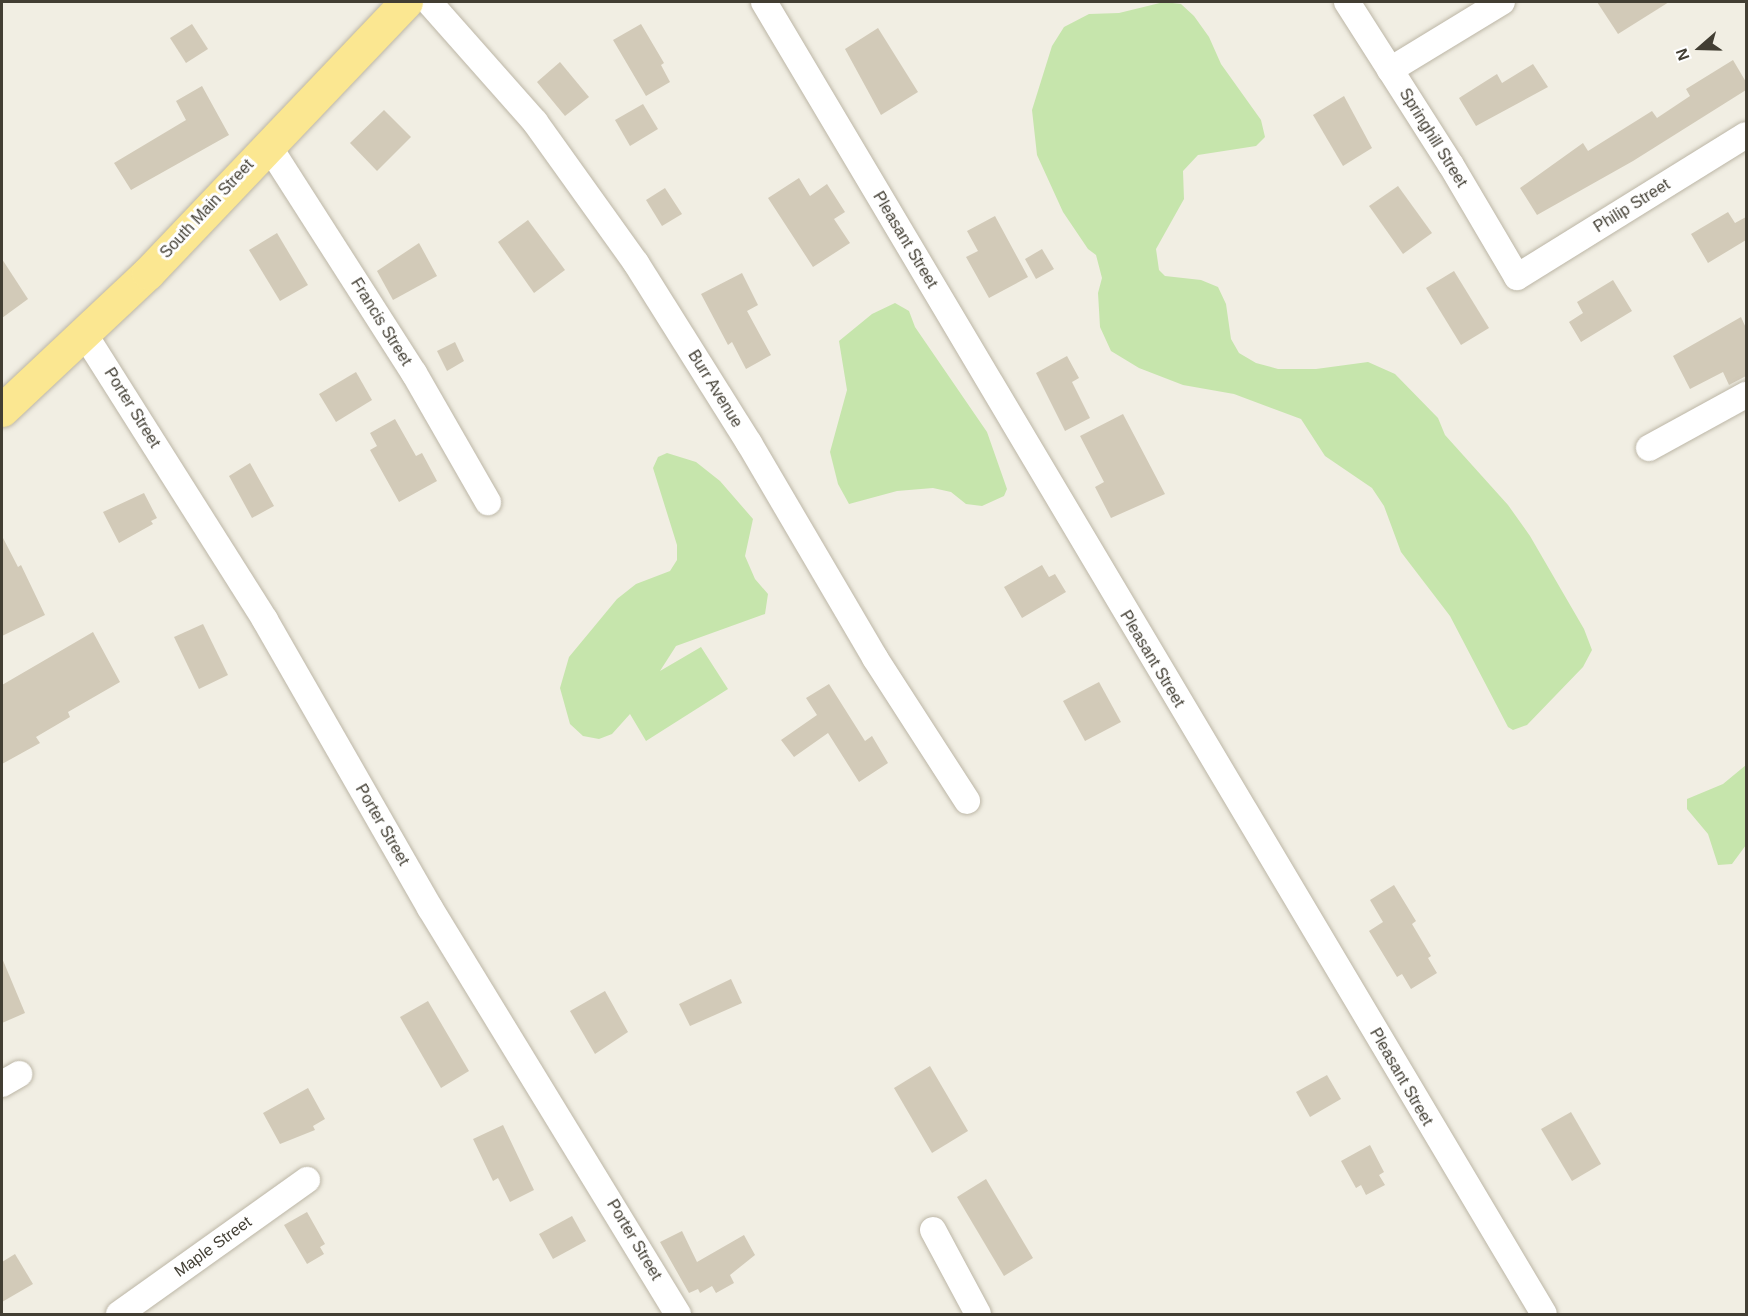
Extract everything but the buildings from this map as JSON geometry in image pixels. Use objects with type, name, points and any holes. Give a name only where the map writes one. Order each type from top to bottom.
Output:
[{"type":"main road","name":"South Main Street","points":[[2,410],[85,335],[406,2]]},
{"type":"street","name":"Burr Avenue","points":[[429,2],[535,122],[636,263],[749,443],[875,658],[967,801]]},
{"type":"street","name":"Pleasant Street","points":[[764,2],[1544,1314]]},
{"type":"street","name":"Springhill Street","points":[[1347,2],[1516,277]]},
{"type":"street","points":[[1390,70],[1502,2]]},
{"type":"street","name":"Philip Street","points":[[1516,277],[1746,135]]},
{"type":"street","name":"Francis Street","points":[[268,145],[409,366],[488,502]]},
{"type":"street","name":"Porter Street","points":[[85,335],[265,620],[435,917],[678,1314]]},
{"type":"street","points":[[1648,448],[1746,396]]},
{"type":"street","name":"Maple Street","points":[[119,1314],[307,1180]]},
{"type":"street","points":[[933,1230],[978,1314]]},
{"type":"green space","points":[[1164,2],[1181,4],[1194,16],[1209,37],[1221,64],[1261,120],[1265,137],[1256,146],[1198,155],[1183,171],[1184,199],[1156,249],[1159,270],[1165,276],[1201,280],[1218,287],[1226,304],[1231,339],[1239,353],[1256,363],[1278,369],[1316,369],[1368,362],[1395,374],[1438,418],[1445,435],[1508,505],[1530,536],[1584,629],[1592,650],[1583,667],[1527,725],[1513,730],[1508,727],[1450,616],[1401,552],[1384,506],[1372,488],[1325,456],[1301,419],[1234,394],[1183,385],[1139,368],[1111,351],[1100,327],[1098,293],[1102,278],[1096,255],[1088,249],[1063,212],[1037,155],[1032,110],[1052,46],[1064,27],[1089,14],[1119,13]]},
{"type":"green space","points":[[895,303],[909,311],[915,327],[987,432],[1007,489],[1004,496],[982,506],[966,504],[951,492],[933,488],[897,491],[849,504],[838,484],[830,452],[847,390],[839,341],[872,314]]},
{"type":"green space","points":[[667,453],[696,462],[720,481],[753,519],[745,556],[755,579],[768,594],[765,614],[676,646],[660,671],[701,647],[728,689],[646,741],[630,714],[612,734],[599,739],[583,736],[570,724],[560,688],[569,657],[617,599],[636,584],[670,571],[677,560],[677,545],[653,468],[658,457]]},
{"type":"green space","points":[[1746,765],[1746,845],[1732,864],[1718,865],[1708,834],[1687,809],[1687,799],[1723,784]]}]
